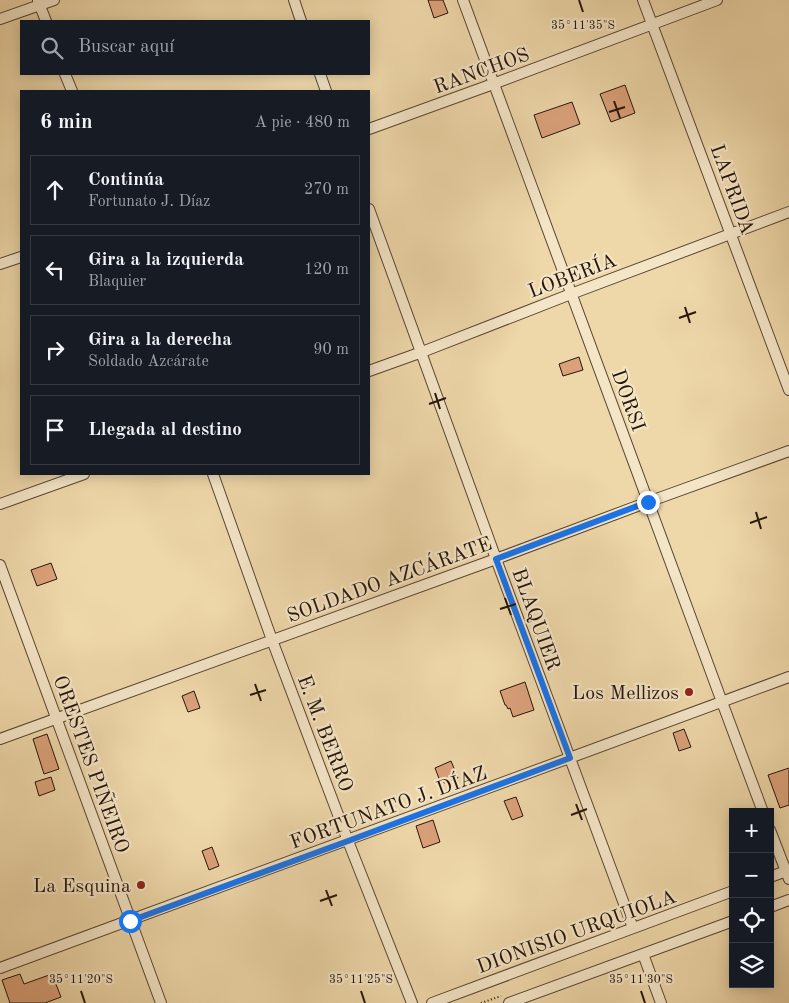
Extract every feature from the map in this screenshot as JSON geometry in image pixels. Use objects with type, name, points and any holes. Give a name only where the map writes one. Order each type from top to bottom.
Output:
[{"type":"street","points":[[0,20],[39,3],[54,0]]},
{"type":"street","points":[[294,0],[301,20]]},
{"type":"street","name":"DORSI","points":[[463,0],[762,808]]},
{"type":"street","name":"LAPRIDA","points":[[643,0],[789,390]]},
{"type":"street","name":"RANCHOS","points":[[370,129],[717,0]]},
{"type":"street","points":[[39,3],[46,20]]},
{"type":"street","points":[[65,75],[72,90]]},
{"type":"street","points":[[320,75],[326,90]]},
{"type":"street","name":"LOBERÍA","points":[[370,371],[789,212]]},
{"type":"street","name":"BLAQUIER","points":[[370,213],[633,928]]},
{"type":"street","points":[[0,264],[20,256]]},
{"type":"street","name":"SOLDADO AZCÁRATE","points":[[0,738],[789,451]]},
{"type":"street","points":[[0,504],[81,475]]},
{"type":"street","name":"E. M. BERRO","points":[[213,475],[272,640],[412,1003]]},
{"type":"street","name":"ORESTES PIÑEIRO","points":[[0,565],[161,1003]]},
{"type":"street","name":"FORTUNATO J. DÍAZ","points":[[0,968],[789,677]]},
{"type":"street","points":[[774,840],[788,873],[774,876]]},
{"type":"street","name":"DIONISIO URQUIOLA","points":[[432,1003],[729,892]]},
{"type":"street","points":[[774,906],[789,900]]},
{"type":"street","points":[[509,1003],[729,922]]},
{"type":"street","points":[[643,954],[661,1003]]},
{"type":"building","points":[[428,0],[443,0],[448,13],[434,18]]},
{"type":"building","points":[[625,85],[635,113],[611,122],[600,94]]},
{"type":"building","points":[[572,102],[580,124],[542,138],[534,115]]},
{"type":"building","points":[[579,357],[583,370],[563,376],[559,364]]},
{"type":"building","points":[[51,563],[57,579],[37,586],[31,570]]},
{"type":"building","points":[[525,682],[534,710],[513,717],[510,708],[508,709],[505,705],[500,691]]},
{"type":"building","points":[[194,691],[200,708],[188,712],[182,696]]},
{"type":"building","points":[[684,729],[691,747],[679,751],[673,733]]},
{"type":"building","points":[[47,734],[59,769],[44,774],[33,739]]},
{"type":"building","points":[[451,761],[458,778],[444,783],[443,780],[440,781],[435,768]]},
{"type":"building","points":[[789,768],[789,805],[780,808],[768,775]]},
{"type":"building","points":[[51,777],[55,790],[39,796],[35,782]]},
{"type":"building","points":[[516,797],[523,816],[512,820],[504,801]]},
{"type":"building","points":[[433,820],[440,842],[423,848],[416,826]]},
{"type":"building","points":[[212,847],[219,866],[209,870],[202,851]]},
{"type":"building","points":[[20,974],[24,984],[52,974],[61,997],[45,1003],[10,1003],[2,980]]},
{"type":"place","name":"Los Mellizos","points":[[689,692]]},
{"type":"place","name":"La Esquina","points":[[141,885]]},
{"type":"route","points":[[130,921],[570,758],[496,559],[648,502]]}]
